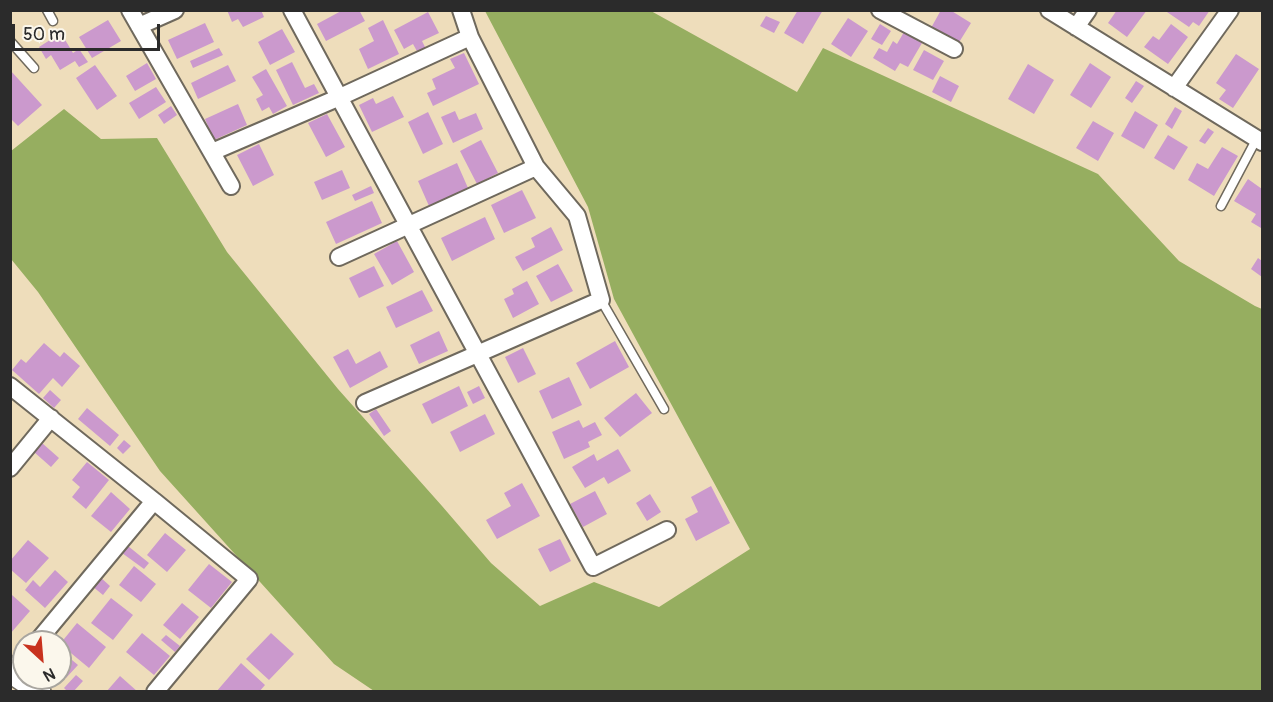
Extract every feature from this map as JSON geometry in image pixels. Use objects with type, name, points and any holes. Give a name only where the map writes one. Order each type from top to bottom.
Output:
[{"type":"street","points":[[130,10],[231,186]]},
{"type":"street","points":[[139,26],[175,10]]},
{"type":"street","points":[[292,10],[593,567],[667,530]]},
{"type":"street","points":[[365,403],[601,300],[577,216],[536,167],[470,37],[461,10]]},
{"type":"street","points":[[880,10],[954,49]]},
{"type":"street","points":[[1049,10],[1260,140]]},
{"type":"street","points":[[1076,27],[1088,10]]},
{"type":"street","points":[[1174,88],[1230,10]]},
{"type":"street","points":[[212,152],[340,97],[470,37]]},
{"type":"street","points":[[339,257],[536,167]]},
{"type":"street","points":[[10,386],[249,579],[155,692]]},
{"type":"street","points":[[10,468],[51,418]]},
{"type":"street","points":[[47,630],[154,501]]},
{"type":"lane","points":[[47,10],[53,21]]},
{"type":"lane","points":[[10,41],[34,68]]},
{"type":"lane","points":[[1221,206],[1260,140]]},
{"type":"lane","points":[[601,300],[664,409]]},
{"type":"green space","points":[[485,11],[651,11],[797,92],[823,48],[1098,174],[1179,261],[1262,309],[1262,691],[374,691],[334,664],[160,471],[38,292],[11,259],[11,151],[64,109],[101,139],[157,138],[227,252],[338,389],[491,563],[540,606],[594,582],[659,607],[750,549],[614,299],[588,207]]},
{"type":"building","points":[[227,10],[261,10],[264,17],[243,27],[238,19],[232,22]]},
{"type":"building","points":[[343,10],[359,10],[365,21],[326,41],[317,24]]},
{"type":"building","points":[[798,10],[823,10],[803,44],[784,33]]},
{"type":"building","points":[[941,10],[950,10],[971,23],[958,44],[931,28]]},
{"type":"building","points":[[1117,10],[1147,10],[1127,37],[1108,23]]},
{"type":"building","points":[[1164,10],[1210,10],[1199,26],[1193,22],[1189,27]]},
{"type":"building","points":[[428,12],[439,33],[422,41],[426,49],[418,53],[413,44],[404,49],[394,30]]},
{"type":"building","points":[[766,16],[780,22],[774,33],[760,26]]},
{"type":"building","points":[[848,18],[868,31],[851,57],[831,44]]},
{"type":"building","points":[[108,20],[121,41],[92,58],[79,37]]},
{"type":"building","points":[[383,20],[399,54],[368,69],[359,49],[374,41],[368,28]]},
{"type":"building","points":[[205,23],[214,42],[177,59],[168,40]]},
{"type":"building","points":[[880,24],[891,31],[882,45],[871,39]]},
{"type":"building","points":[[1171,24],[1188,37],[1168,64],[1144,47],[1153,36],[1159,40]]},
{"type":"building","points":[[282,29],[295,52],[270,65],[258,42]]},
{"type":"building","points":[[904,32],[922,43],[908,67],[900,63],[895,71],[873,58],[879,48],[887,52],[893,41],[897,44]]},
{"type":"building","points":[[61,33],[73,53],[79,49],[88,62],[79,67],[75,61],[60,70],[51,55],[46,59],[39,47]]},
{"type":"building","points":[[219,48],[223,55],[193,68],[190,61]]},
{"type":"building","points":[[924,50],[944,61],[933,80],[913,70]]},
{"type":"building","points":[[464,53],[479,84],[433,106],[427,93],[436,89],[432,79],[455,68],[450,59]]},
{"type":"building","points":[[1236,54],[1259,69],[1233,108],[1219,99],[1226,90],[1216,83]]},
{"type":"building","points":[[292,62],[305,88],[314,84],[319,93],[293,105],[276,70]]},
{"type":"building","points":[[147,63],[156,79],[135,91],[126,76]]},
{"type":"building","points":[[1090,63],[1111,77],[1091,108],[1070,95]]},
{"type":"building","points":[[1028,64],[1054,80],[1034,114],[1008,99]]},
{"type":"building","points":[[95,65],[117,96],[97,110],[76,78]]},
{"type":"building","points":[[228,65],[236,81],[198,99],[191,83]]},
{"type":"building","points":[[266,69],[287,106],[273,114],[269,107],[262,111],[256,99],[263,95],[252,77]]},
{"type":"building","points":[[10,70],[42,105],[18,126],[10,118]]},
{"type":"building","points":[[940,76],[959,86],[951,102],[932,92]]},
{"type":"building","points":[[1136,81],[1144,86],[1132,103],[1125,98]]},
{"type":"building","points":[[156,87],[166,102],[139,119],[129,103]]},
{"type":"building","points":[[393,96],[404,117],[372,132],[359,105],[373,98],[376,104]]},
{"type":"building","points":[[238,104],[247,125],[214,140],[205,119]]},
{"type":"building","points":[[171,106],[177,115],[164,124],[158,115]]},
{"type":"building","points":[[1175,107],[1182,111],[1172,129],[1165,124]]},
{"type":"building","points":[[455,111],[459,120],[476,113],[483,129],[453,143],[441,117]]},
{"type":"building","points":[[1135,111],[1158,125],[1144,149],[1121,136]]},
{"type":"building","points":[[428,112],[443,144],[423,154],[408,122]]},
{"type":"building","points":[[327,114],[345,147],[326,157],[308,123]]},
{"type":"building","points":[[1093,121],[1114,133],[1098,161],[1076,148]]},
{"type":"building","points":[[1208,128],[1214,132],[1205,144],[1199,141]]},
{"type":"building","points":[[1168,135],[1188,147],[1174,170],[1154,158]]},
{"type":"building","points":[[481,140],[498,173],[477,184],[460,151]]},
{"type":"building","points":[[259,144],[274,175],[253,186],[237,155]]},
{"type":"building","points":[[1222,147],[1238,156],[1214,196],[1188,180],[1197,163],[1208,169]]},
{"type":"building","points":[[457,163],[468,188],[429,206],[418,181]]},
{"type":"building","points":[[342,170],[350,188],[322,200],[314,182]]},
{"type":"building","points":[[1248,179],[1262,189],[1261,228],[1251,222],[1256,214],[1234,201]]},
{"type":"building","points":[[371,186],[374,193],[355,201],[352,195]]},
{"type":"building","points":[[522,190],[536,218],[504,233],[491,205]]},
{"type":"building","points":[[372,201],[382,223],[336,244],[326,222]]},
{"type":"building","points":[[485,217],[495,239],[452,261],[441,238]]},
{"type":"building","points":[[551,227],[563,250],[523,271],[515,257],[535,247],[531,238]]},
{"type":"building","points":[[397,241],[414,272],[392,285],[374,254]]},
{"type":"building","points":[[1258,258],[1262,261],[1262,277],[1251,269]]},
{"type":"building","points":[[558,264],[573,291],[551,302],[536,276]]},
{"type":"building","points":[[374,266],[384,286],[359,298],[349,278]]},
{"type":"building","points":[[527,281],[539,304],[513,318],[504,299],[514,294],[512,289]]},
{"type":"building","points":[[422,290],[433,311],[396,328],[386,307]]},
{"type":"building","points":[[439,331],[448,351],[419,364],[410,345]]},
{"type":"building","points":[[615,341],[629,367],[590,389],[576,363]]},
{"type":"building","points":[[44,343],[60,357],[64,352],[80,366],[62,387],[53,378],[39,394],[12,370],[21,359],[26,363]]},
{"type":"building","points":[[523,348],[536,374],[518,383],[505,357]]},
{"type":"building","points":[[348,349],[356,364],[380,351],[388,367],[350,388],[333,357]]},
{"type":"building","points":[[569,377],[582,405],[552,419],[539,391]]},
{"type":"building","points":[[459,386],[468,406],[432,424],[422,404]]},
{"type":"building","points":[[479,386],[485,398],[473,404],[467,392]]},
{"type":"building","points":[[50,390],[61,400],[54,408],[43,398]]},
{"type":"building","points":[[636,393],[652,413],[620,437],[604,418]]},
{"type":"building","points":[[87,408],[119,435],[110,446],[78,419]]},
{"type":"building","points":[[376,409],[391,431],[384,436],[369,414]]},
{"type":"building","points":[[485,414],[495,434],[460,452],[450,432]]},
{"type":"building","points":[[579,420],[583,428],[595,422],[602,435],[588,442],[590,447],[564,459],[552,432]]},
{"type":"building","points":[[124,440],[131,446],[123,454],[117,448]]},
{"type":"building","points":[[42,443],[59,458],[51,467],[34,452]]},
{"type":"building","points":[[618,449],[631,471],[608,484],[604,477],[585,488],[572,467],[594,454],[597,461]]},
{"type":"building","points":[[87,462],[109,480],[86,509],[72,497],[80,487],[72,480]]},
{"type":"building","points":[[522,483],[540,516],[497,539],[486,520],[511,506],[504,493]]},
{"type":"building","points":[[711,486],[730,523],[696,541],[685,519],[698,512],[691,497]]},
{"type":"building","points":[[595,491],[607,514],[583,527],[570,504]]},
{"type":"building","points":[[111,492],[130,509],[111,532],[91,516]]},
{"type":"building","points":[[650,494],[661,512],[647,521],[636,503]]},
{"type":"building","points":[[165,533],[186,550],[167,572],[147,555]]},
{"type":"building","points":[[560,539],[571,561],[550,572],[538,549]]},
{"type":"building","points":[[28,540],[49,558],[26,583],[10,569],[10,561]]},
{"type":"building","points":[[128,546],[149,563],[144,569],[122,553]]},
{"type":"building","points":[[209,564],[232,582],[211,608],[188,590]]},
{"type":"building","points":[[134,566],[156,584],[141,602],[119,585]]},
{"type":"building","points":[[55,570],[68,582],[45,608],[25,590],[33,580],[40,587]]},
{"type":"building","points":[[100,577],[110,586],[103,595],[92,586]]},
{"type":"building","points":[[12,595],[30,611],[10,634],[10,598]]},
{"type":"building","points":[[111,598],[133,615],[113,640],[91,623]]},
{"type":"building","points":[[182,603],[199,617],[180,639],[163,625]]},
{"type":"building","points":[[77,623],[106,647],[89,668],[72,654],[71,630]]},
{"type":"building","points":[[142,633],[170,656],[154,675],[126,652]]},
{"type":"building","points":[[271,633],[294,654],[269,680],[246,659]]},
{"type":"building","points":[[166,635],[180,646],[175,652],[161,640]]},
{"type":"building","points":[[72,660],[78,665],[72,672]]},
{"type":"building","points":[[241,663],[265,685],[259,692],[216,692]]},
{"type":"building","points":[[76,675],[83,681],[73,692],[68,692],[66,690],[72,690],[72,679]]},
{"type":"building","points":[[120,676],[138,692],[106,692]]}]
